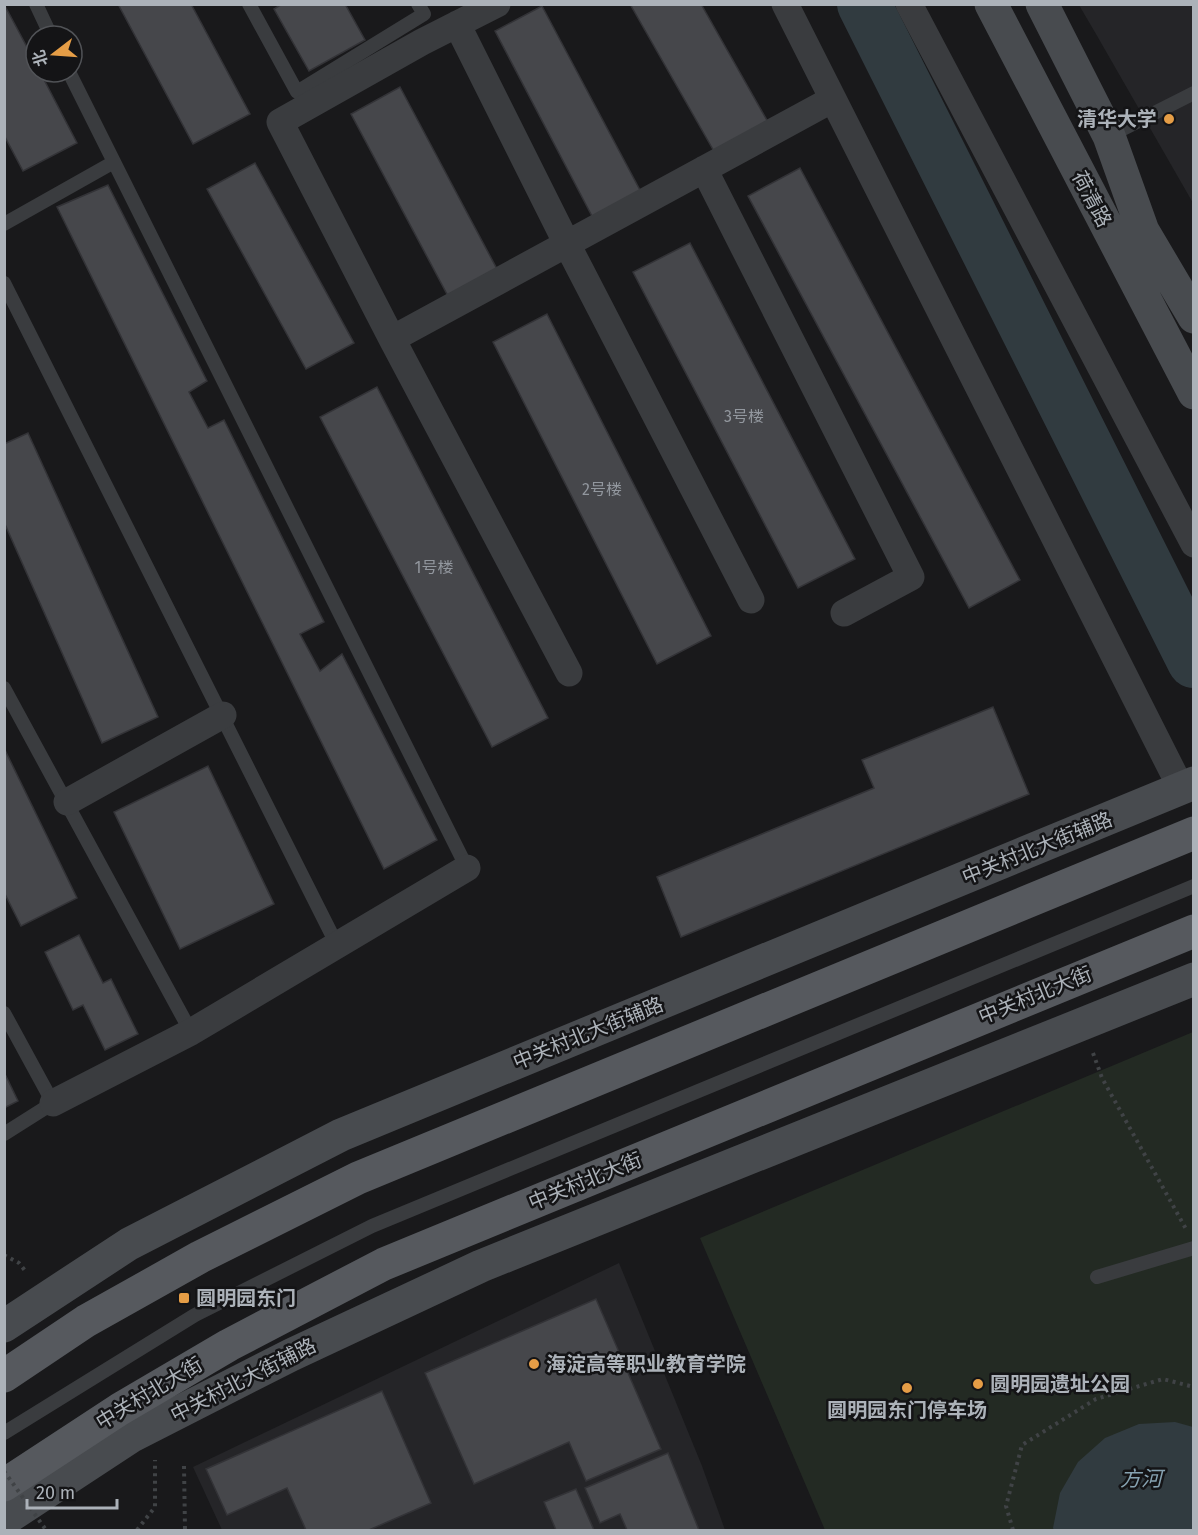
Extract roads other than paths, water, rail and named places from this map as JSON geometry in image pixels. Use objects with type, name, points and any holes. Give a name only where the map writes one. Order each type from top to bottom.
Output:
[{"type":"main road","points":[[4,1376],[96,1315],[200,1257],[358,1178],[1194,833]]},
{"type":"main road","name":"中关村北大街","points":[[4,1485],[120,1409],[229,1345],[384,1264],[1194,931]]},
{"type":"street","points":[[497,4],[280,122],[569,673]]},
{"type":"street","points":[[785,4],[1187,786]]},
{"type":"street","points":[[909,4],[1194,544]]},
{"type":"street","name":"荷清路","points":[[991,4],[1194,393]]},
{"type":"street","name":"荷清路","points":[[1042,4],[1109,135],[1143,231],[1194,317]]},
{"type":"street","points":[[457,24],[567,244],[751,600]]},
{"type":"street","points":[[392,339],[833,99]]},
{"type":"street","points":[[704,169],[911,577],[844,613]]},
{"type":"street","points":[[68,802],[223,715]]},
{"type":"street","name":"中关村北大街辅路","points":[[4,1326],[129,1244],[341,1136],[1187,786]]},
{"type":"street","points":[[53,1103],[191,1032],[467,868]]},
{"type":"street","name":"中关村北大街辅路","points":[[4,1520],[132,1436],[291,1354],[481,1266],[1194,979]]},
{"type":"lane","points":[[36,4],[45,24]]},
{"type":"lane","points":[[249,4],[297,92],[424,14],[418,4]]},
{"type":"lane","points":[[75,84],[467,868]]},
{"type":"lane","points":[[1109,135],[1194,93]]},
{"type":"lane","points":[[4,224],[114,162]]},
{"type":"lane","points":[[4,283],[337,945]]},
{"type":"lane","points":[[4,688],[191,1032]]},
{"type":"lane","name":"中关村北大街","points":[[4,1432],[195,1315],[372,1226],[1194,886]]},
{"type":"lane","points":[[4,1012],[53,1103],[4,1134]]},
{"type":"lane","points":[[1097,1277],[1194,1248]]},
{"type":"water","name":"方河","points":[[1175,1422],[1193,1427],[1193,1530],[1054,1530],[1060,1493],[1078,1462],[1105,1438],[1139,1424]]},
{"type":"waterway","points":[[864,4],[1194,661]]},
{"type":"place","name":"清华大学","points":[[1169,119]]},
{"type":"place","name":"圆明园东门","points":[[184,1298]]},
{"type":"place","name":"海淀高等职业教育学院","points":[[534,1364]]},
{"type":"place","name":"圆明园遗址公园","points":[[978,1384]]},
{"type":"place","name":"圆明园东门停车场","points":[[907,1388]]}]
